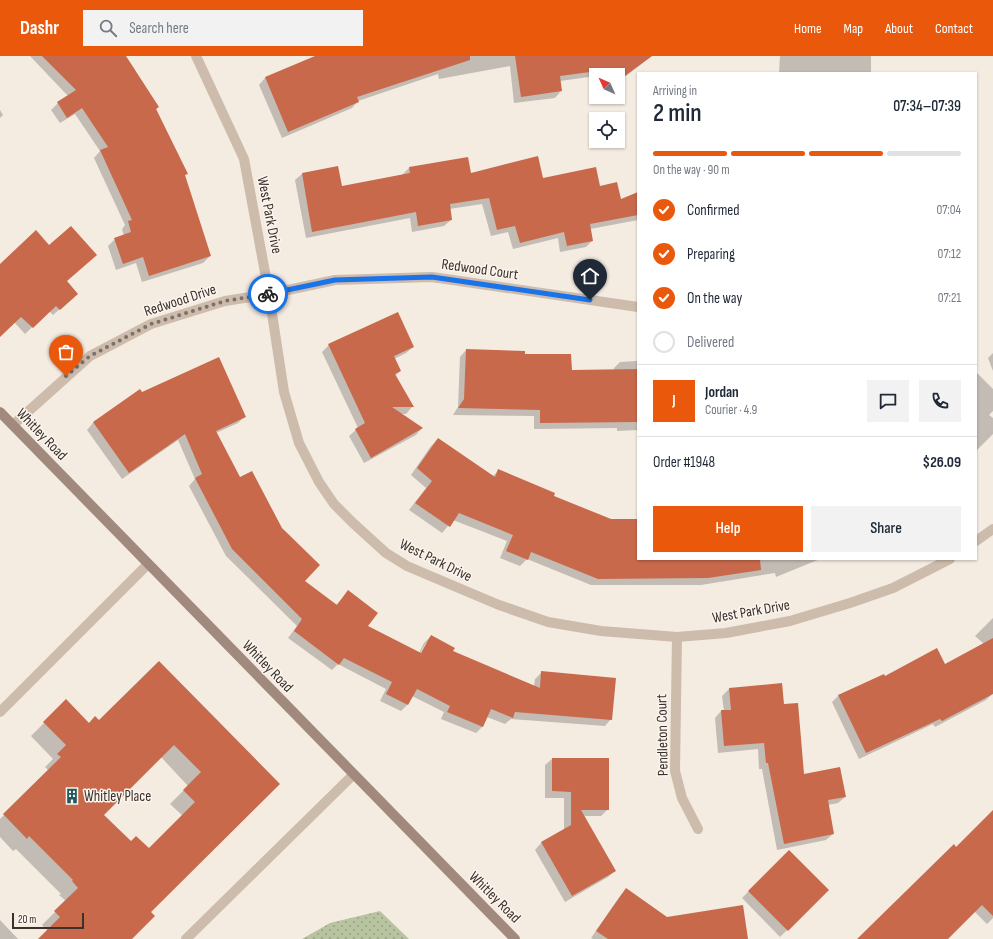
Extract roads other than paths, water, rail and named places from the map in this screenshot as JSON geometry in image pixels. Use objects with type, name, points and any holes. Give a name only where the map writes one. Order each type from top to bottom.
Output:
[{"type":"street","name":"West Park Drive","points":[[196,56],[244,159],[269,294],[284,392],[299,443],[319,482],[334,504],[386,552],[407,566],[499,605],[548,622],[601,631],[677,637],[726,633],[790,621],[894,588],[948,560]]},
{"type":"street","name":"Redwood Court","points":[[269,294],[335,280],[432,277],[637,307]]},
{"type":"street","name":"Redwood Drive","points":[[12,425],[90,356],[151,324],[225,301],[269,294]]},
{"type":"street","name":"Whitley Road","points":[[0,412],[515,939]]},
{"type":"street","points":[[977,540],[993,529]]},
{"type":"street","points":[[0,712],[148,564]]},
{"type":"street","name":"Pendleton Court","points":[[677,637],[676,771],[682,798],[698,829]]},
{"type":"street","points":[[186,939],[354,775]]},
{"type":"place","name":"Whitley Place","points":[[72,796]]}]
